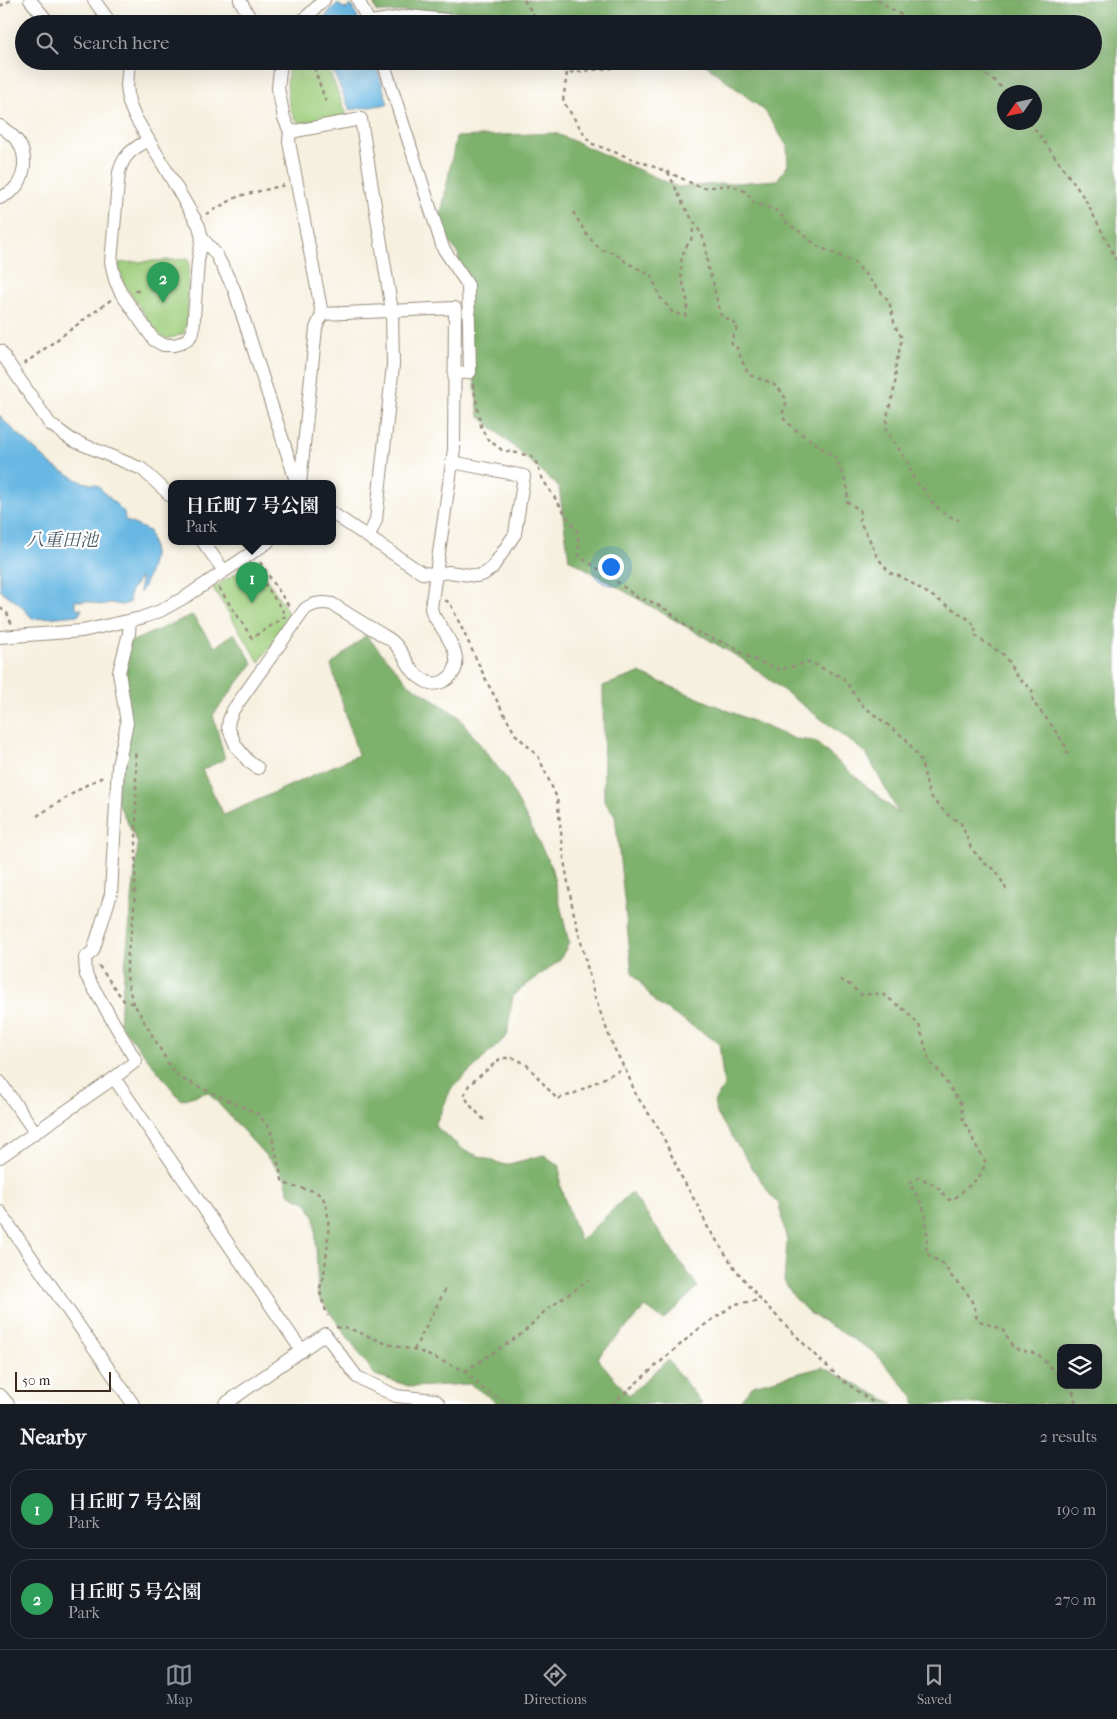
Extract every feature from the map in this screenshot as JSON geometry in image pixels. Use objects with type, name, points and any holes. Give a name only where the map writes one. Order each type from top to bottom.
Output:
[{"type":"street","points":[[30,0],[42,15]]},
{"type":"street","points":[[94,0],[104,15]]},
{"type":"street","points":[[240,0],[248,15]]},
{"type":"street","points":[[308,15],[324,0]]},
{"type":"street","points":[[358,0],[366,15]]},
{"type":"street","points":[[128,70],[126,85],[129,103],[148,140],[199,226],[202,238],[198,261],[194,327],[189,338],[181,344],[163,345],[154,340],[121,292],[115,280],[111,262],[119,172],[122,162],[128,152],[148,140]]},
{"type":"street","points":[[280,70],[278,88],[284,118],[290,132],[288,142],[322,314],[316,328],[298,480]]},
{"type":"street","points":[[386,70],[442,248],[468,285],[470,372],[454,374]]},
{"type":"street","points":[[290,132],[361,119],[392,312],[393,365],[376,520],[369,536]]},
{"type":"street","points":[[0,126],[20,144],[24,165],[19,183],[13,190],[0,198]]},
{"type":"street","points":[[202,238],[216,254],[234,289],[297,480]]},
{"type":"street","points":[[258,768],[249,762],[236,746],[228,728],[229,720],[233,710],[305,609],[310,606],[321,602],[332,604],[394,643],[414,673],[419,678],[432,683],[439,683],[451,675],[457,659],[456,652],[433,615],[431,608],[452,462],[455,308],[322,314]]},
{"type":"street","points":[[0,351],[50,424],[72,440],[142,469],[168,492]]},
{"type":"street","points":[[336,515],[422,573],[436,574],[449,572],[477,576],[484,574],[492,568],[515,534],[524,476],[452,462]]},
{"type":"street","points":[[205,545],[224,571]]},
{"type":"street","points":[[0,637],[82,631],[141,618],[166,608],[263,545]]},
{"type":"street","points":[[0,1157],[136,1061],[86,975],[85,958],[93,951],[112,894],[118,766],[127,723],[120,672],[130,621]]},
{"type":"street","points":[[114,1078],[302,1350]]},
{"type":"street","points":[[0,1082],[35,1132]]},
{"type":"street","points":[[0,1212],[133,1404]]},
{"type":"street","points":[[225,1404],[325,1334],[357,1377],[396,1396],[435,1400],[439,1404]]},
{"type":"street","points":[[0,1395],[8,1404]]},
{"type":"path","points":[[0,6],[11,0]]},
{"type":"path","points":[[524,0],[534,15]]},
{"type":"path","points":[[878,0],[901,15]]},
{"type":"path","points":[[315,70],[327,105]]},
{"type":"path","points":[[589,70],[567,72],[563,101],[590,143],[668,172],[702,188],[731,185],[747,192],[754,203],[774,209],[788,224],[817,246],[854,262],[889,301],[895,326],[902,338],[886,431],[907,460],[914,480],[923,488],[934,505],[948,516],[959,520]]},
{"type":"path","points":[[979,70],[999,85]]},
{"type":"path","points":[[1036,130],[1085,200],[1117,261]]},
{"type":"path","points":[[668,172],[684,206],[705,243],[708,268],[720,314],[738,326],[731,340],[733,347],[737,348],[744,361],[745,369],[751,376],[773,383],[787,401],[783,412],[784,419],[793,428],[836,458],[848,488],[847,502],[860,510],[861,516],[859,521],[877,557],[890,573],[902,577],[967,618],[976,627],[974,635],[1004,655],[1018,678],[1032,690],[1033,702],[1050,722],[1066,748],[1068,758]]},
{"type":"path","points":[[195,220],[239,196],[296,182]]},
{"type":"path","points":[[573,212],[587,235],[601,250],[615,253],[627,263],[651,275],[660,297],[673,313],[684,316],[688,304],[681,275],[681,262],[685,248],[691,240],[694,223]]},
{"type":"path","points":[[14,371],[121,292]]},
{"type":"path","points":[[470,372],[481,426],[486,438],[502,450],[530,456],[536,462],[543,480],[578,534],[579,556],[639,599],[648,600],[667,610],[687,627],[733,646],[746,656],[780,670],[809,662],[843,678],[862,705],[906,739],[921,761],[929,793],[935,802],[948,814],[962,822],[970,848],[984,863],[996,870],[1008,893]]},
{"type":"path","points":[[219,588],[252,638],[286,616],[254,567],[250,569],[248,555]]},
{"type":"path","points":[[248,555],[297,620]]},
{"type":"path","points":[[433,592],[450,603],[488,684],[515,734],[538,756],[557,798],[565,866],[573,910],[595,998],[613,1046],[636,1095],[660,1130],[707,1226],[736,1270],[761,1300],[842,1380],[875,1404]]},
{"type":"path","points":[[0,608],[7,613],[15,636]]},
{"type":"path","points":[[135,749],[134,908],[126,962],[129,993],[174,1073],[258,1114],[270,1128],[282,1180],[288,1186],[314,1191],[321,1196],[327,1206],[328,1219],[324,1278],[320,1288],[328,1316]]},
{"type":"path","points":[[37,816],[88,784],[110,773],[118,766]]},
{"type":"path","points":[[93,951],[96,961],[124,1001],[134,1004]]},
{"type":"path","points":[[840,980],[849,983],[857,992],[864,996],[873,993],[884,995],[906,1011],[919,1025],[930,1063],[937,1069],[961,1104],[963,1121],[986,1162],[979,1176],[954,1198],[949,1200],[936,1186],[919,1177],[909,1183],[923,1208],[926,1218],[926,1252],[930,1258],[943,1264],[953,1279],[974,1302],[977,1320],[1003,1330],[1013,1348],[1038,1354],[1057,1374]]},
{"type":"path","points":[[484,1120],[470,1106],[464,1095],[469,1085],[501,1058],[514,1058],[526,1064],[556,1099],[573,1094],[624,1068]]},
{"type":"path","points":[[465,1371],[523,1333],[546,1310],[589,1280]]},
{"type":"path","points":[[414,1350],[447,1286]]},
{"type":"path","points":[[612,1404],[696,1331],[735,1304],[761,1300]]},
{"type":"path","points":[[325,1334],[335,1326],[353,1330],[388,1344],[414,1350],[465,1371],[486,1392],[510,1404]]},
{"type":"path","points":[[1070,1389],[1076,1404]]},
{"type":"green space","points":[[372,0],[1117,0],[1117,1401],[1112,1404],[914,1404],[914,1397],[874,1352],[808,1312],[794,1297],[784,1281],[787,1242],[779,1204],[771,1196],[717,1114],[714,1102],[724,1086],[719,1043],[656,1003],[632,972],[615,815],[604,801],[603,686],[639,673],[795,739],[814,741],[899,814],[866,753],[742,659],[569,559],[559,487],[479,416],[458,253],[438,229],[456,137],[555,133],[678,187],[777,180],[788,165],[787,146],[765,111],[712,70],[1102,70],[1102,15],[500,15],[494,11],[377,12]]},
{"type":"green space","points":[[289,70],[329,70],[347,115],[299,123],[294,117],[289,102]]},
{"type":"green space","points":[[189,259],[187,322],[183,334],[167,339],[158,334],[124,284],[118,263]]},
{"type":"green space","points":[[255,561],[292,618],[259,662],[213,588]]},
{"type":"green space","points":[[192,615],[215,647],[234,633],[253,663],[213,715],[225,759],[202,770],[224,815],[358,755],[331,665],[366,635],[408,683],[458,716],[506,778],[551,866],[569,943],[559,961],[513,995],[507,1036],[451,1089],[435,1126],[465,1151],[505,1165],[544,1155],[560,1166],[560,1186],[580,1241],[631,1192],[698,1287],[663,1320],[646,1307],[597,1358],[629,1395],[668,1360],[702,1404],[499,1404],[470,1384],[412,1387],[375,1375],[318,1296],[315,1219],[307,1203],[290,1195],[284,1176],[208,1092],[181,1100],[119,1023],[138,844],[117,801],[128,643]]},
{"type":"green space","points":[[823,1367],[894,1404],[737,1404],[753,1385]]},
{"type":"water","points":[[337,4],[346,9],[351,5],[356,15],[327,15]]},
{"type":"water","points":[[333,70],[378,70],[388,104],[350,110]]},
{"type":"water","name":"八重田池","points":[[0,415],[3,420],[53,466],[82,482],[97,485],[124,512],[125,520],[149,531],[153,546],[150,570],[140,593],[140,577],[130,592],[129,603],[100,605],[87,601],[74,601],[77,609],[82,609],[79,615],[33,619],[19,604],[0,590]]},
{"type":"place","name":"日丘町５号公園","points":[[163,303]]},
{"type":"place","name":"日丘町７号公園","points":[[252,603]]}]
